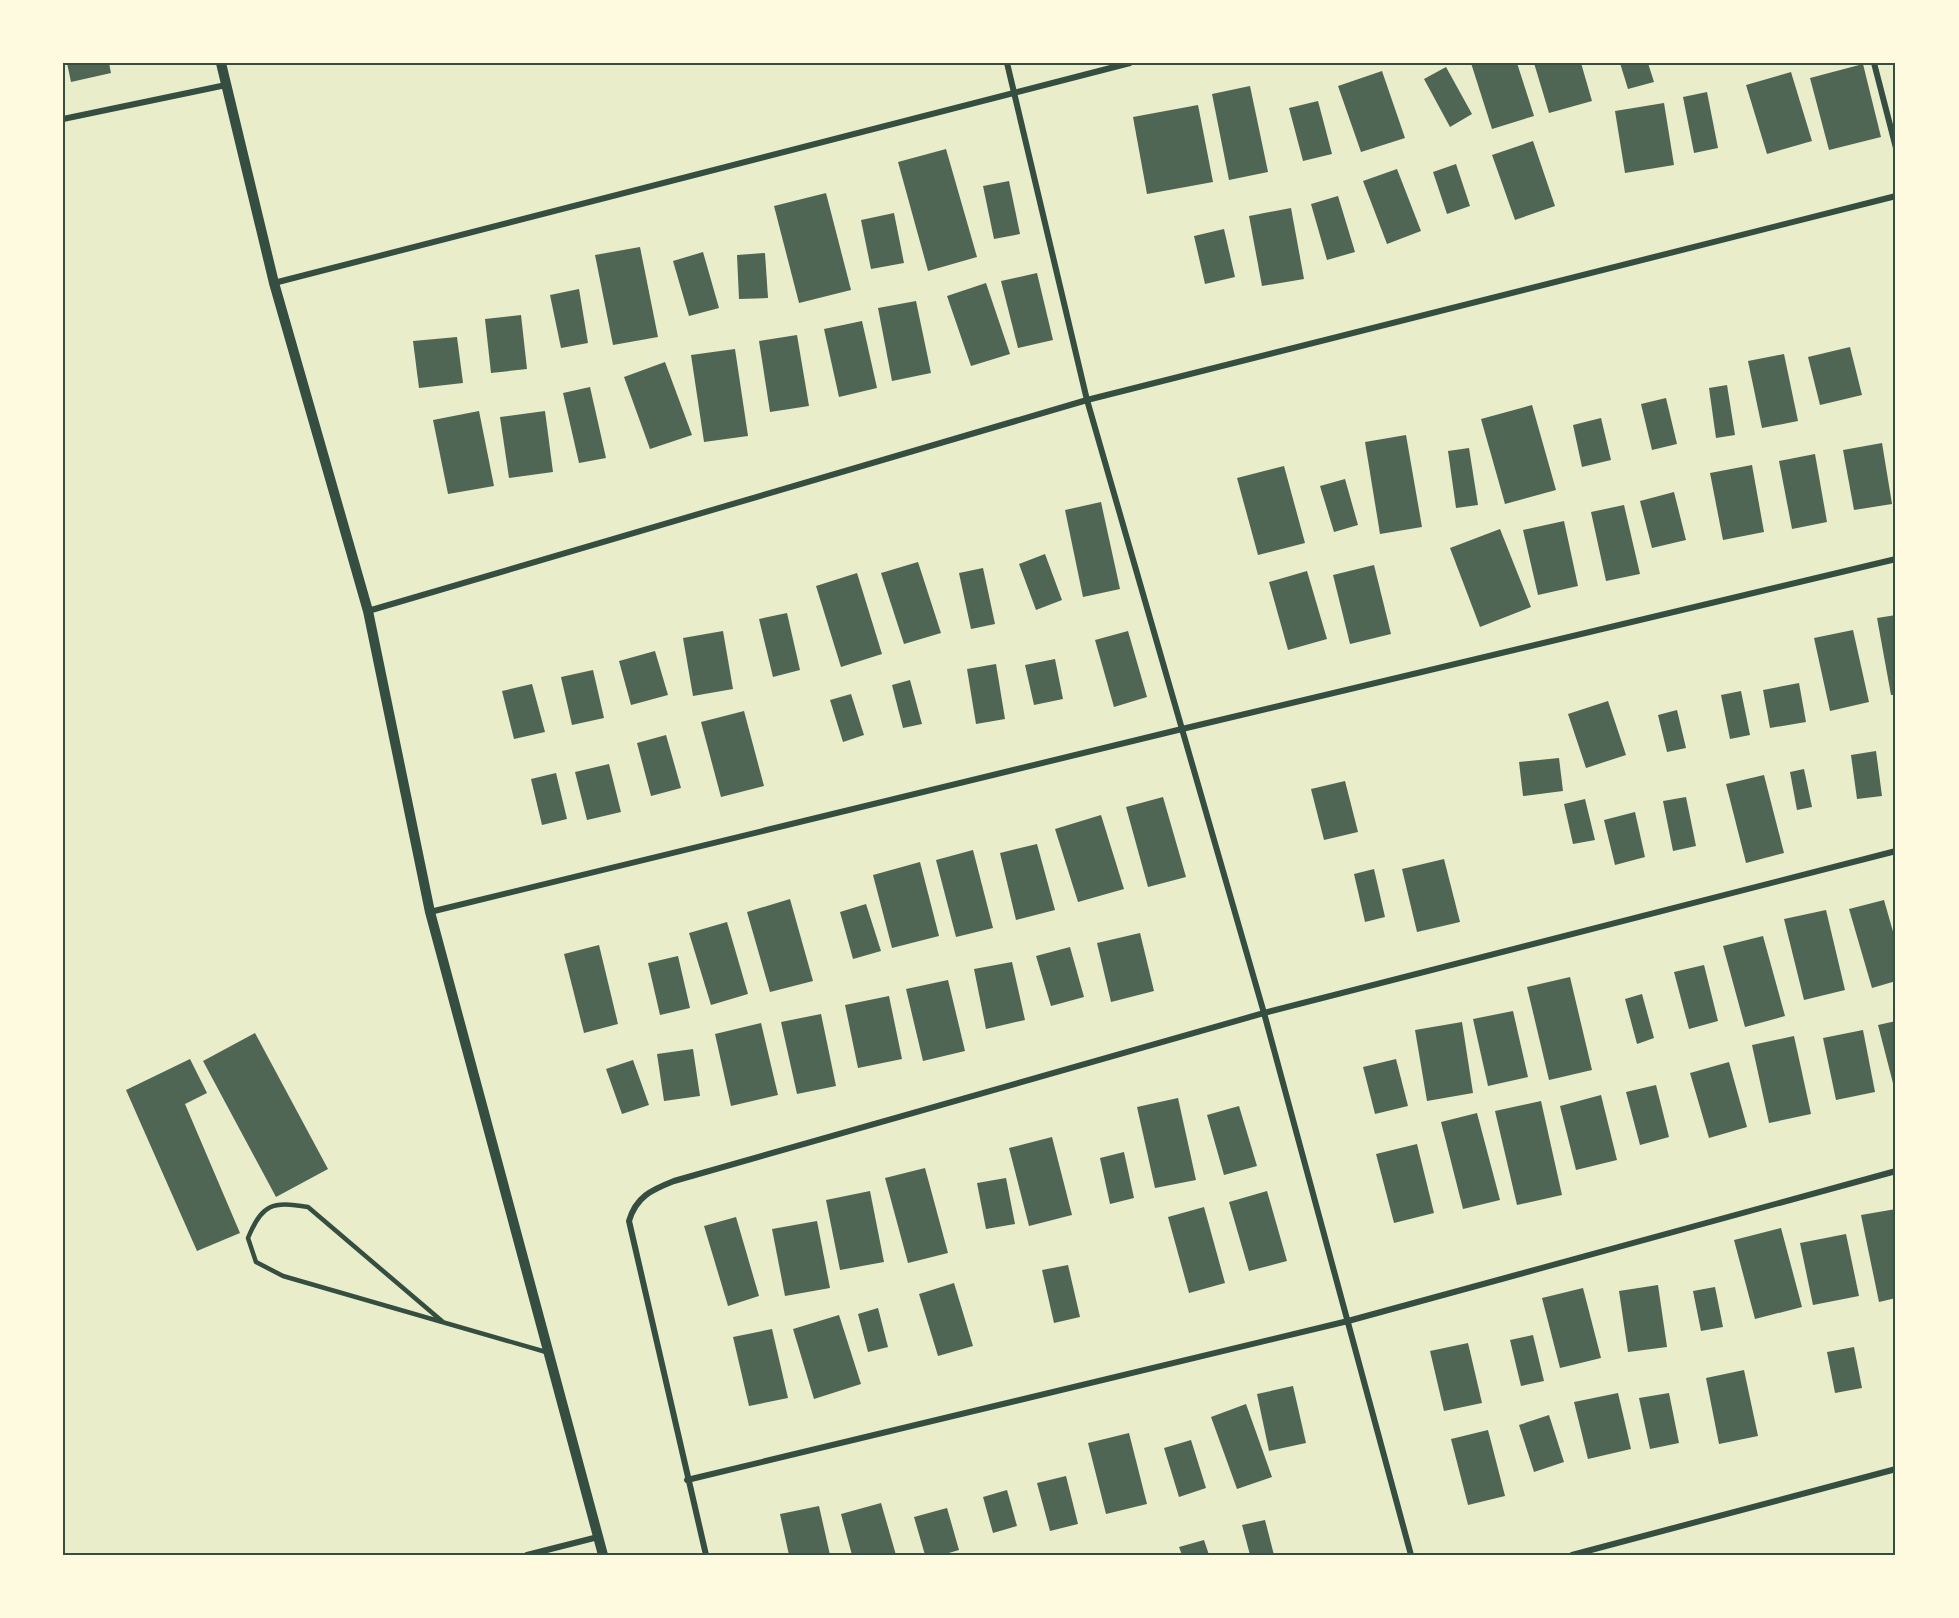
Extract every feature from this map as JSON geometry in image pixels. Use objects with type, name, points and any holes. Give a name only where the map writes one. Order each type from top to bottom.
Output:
[{"type":"street","points":[[221,63],[274,283],[368,611],[430,912],[603,1555]]},
{"type":"street","points":[[1007,63],[1088,400],[1263,1013],[1411,1555]]},
{"type":"street","points":[[274,283],[1130,63]]},
{"type":"street","points":[[1874,63],[1896,148]]},
{"type":"street","points":[[63,119],[226,85]]},
{"type":"street","points":[[368,611],[1088,400],[1896,196]]},
{"type":"street","points":[[430,912],[1182,729],[1896,560]]},
{"type":"street","points":[[706,1555],[629,1221],[634,1205],[646,1194],[674,1181],[1263,1013],[1896,851]]},
{"type":"street","points":[[687,1480],[1348,1321],[1896,1171]]},
{"type":"street","points":[[1572,1555],[1896,1469]]},
{"type":"street","points":[[527,1555],[598,1537]]},
{"type":"lane","points":[[443,1322],[308,1207],[282,1203],[258,1215],[248,1238],[256,1262],[283,1276],[549,1353]]},
{"type":"building","points":[[67,63],[109,63],[111,73],[71,82]]},
{"type":"building","points":[[1471,63],[1517,63],[1534,116],[1492,129]]},
{"type":"building","points":[[1534,63],[1581,63],[1592,101],[1549,113]]},
{"type":"building","points":[[1620,63],[1648,63],[1654,82],[1628,89]]},
{"type":"building","points":[[1863,64],[1881,137],[1829,150],[1810,78]]},
{"type":"building","points":[[1446,67],[1472,114],[1450,127],[1424,79]]},
{"type":"building","points":[[1382,71],[1405,138],[1361,152],[1338,86]]},
{"type":"building","points":[[1791,72],[1812,141],[1767,154],[1746,85]]},
{"type":"building","points":[[1250,86],[1268,172],[1229,180],[1212,94]]},
{"type":"building","points":[[1707,92],[1718,148],[1694,153],[1683,97]]},
{"type":"building","points":[[1318,101],[1332,154],[1303,161],[1289,108]]},
{"type":"building","points":[[1664,103],[1674,165],[1625,173],[1615,111]]},
{"type":"building","points":[[1198,105],[1213,182],[1147,194],[1133,117]]},
{"type":"building","points":[[1533,141],[1555,206],[1515,220],[1492,155]]},
{"type":"building","points":[[946,149],[977,257],[928,271],[898,162]]},
{"type":"building","points":[[1456,164],[1470,206],[1447,214],[1433,172]]},
{"type":"building","points":[[1397,169],[1421,231],[1387,244],[1363,181]]},
{"type":"building","points":[[1009,181],[1020,234],[994,239],[983,186]]},
{"type":"building","points":[[826,193],[851,290],[799,303],[774,206]]},
{"type":"building","points":[[1338,196],[1355,252],[1327,260],[1311,204]]},
{"type":"building","points":[[1291,208],[1304,279],[1262,286],[1249,216]]},
{"type":"building","points":[[894,213],[904,263],[871,269],[861,220]]},
{"type":"building","points":[[1224,229],[1235,277],[1205,284],[1194,236]]},
{"type":"building","points":[[640,247],[658,337],[613,345],[595,255]]},
{"type":"building","points":[[703,252],[719,308],[689,316],[673,261]]},
{"type":"building","points":[[765,253],[768,298],[739,299],[737,255]]},
{"type":"building","points":[[1037,273],[1053,340],[1018,348],[1001,281]]},
{"type":"building","points":[[986,283],[1010,354],[971,366],[947,296]]},
{"type":"building","points":[[579,289],[588,343],[561,348],[550,295]]},
{"type":"building","points":[[916,301],[931,373],[892,381],[878,308]]},
{"type":"building","points":[[521,315],[527,369],[491,373],[485,319]]},
{"type":"building","points":[[862,321],[877,388],[839,397],[824,329]]},
{"type":"building","points":[[797,335],[809,406],[770,412],[759,341]]},
{"type":"building","points":[[457,337],[463,383],[419,388],[413,341]]},
{"type":"building","points":[[1850,347],[1862,395],[1820,405],[1808,357]]},
{"type":"building","points":[[735,349],[748,436],[704,442],[691,355]]},
{"type":"building","points":[[1784,354],[1798,421],[1762,428],[1748,361]]},
{"type":"building","points":[[665,362],[692,435],[650,449],[624,377]]},
{"type":"building","points":[[1727,385],[1735,435],[1716,438],[1709,388]]},
{"type":"building","points":[[590,387],[606,458],[579,463],[563,393]]},
{"type":"building","points":[[1666,398],[1677,444],[1652,450],[1641,404]]},
{"type":"building","points":[[1532,405],[1556,490],[1505,504],[1481,419]]},
{"type":"building","points":[[479,411],[494,486],[448,494],[433,420]]},
{"type":"building","points":[[545,411],[553,472],[509,478],[500,417]]},
{"type":"building","points":[[1601,418],[1611,460],[1582,467],[1573,425]]},
{"type":"building","points":[[1406,435],[1422,527],[1380,534],[1365,442]]},
{"type":"building","points":[[1882,443],[1892,504],[1854,510],[1843,450]]},
{"type":"building","points":[[1469,448],[1478,505],[1456,508],[1448,451]]},
{"type":"building","points":[[1815,454],[1827,522],[1792,529],[1779,461]]},
{"type":"building","points":[[1752,465],[1764,532],[1723,540],[1710,473]]},
{"type":"building","points":[[1284,466],[1305,543],[1258,555],[1237,478]]},
{"type":"building","points":[[1345,479],[1358,525],[1334,532],[1320,486]]},
{"type":"building","points":[[1674,492],[1686,540],[1652,548],[1640,501]]},
{"type":"building","points":[[1101,502],[1120,589],[1083,597],[1065,510]]},
{"type":"building","points":[[1624,505],[1640,574],[1606,581],[1591,512]]},
{"type":"building","points":[[1564,521],[1578,586],[1538,595],[1523,530]]},
{"type":"building","points":[[1500,529],[1531,607],[1480,627],[1450,548]]},
{"type":"building","points":[[1045,554],[1062,600],[1036,610],[1019,564]]},
{"type":"building","points":[[918,562],[941,633],[904,644],[881,573]]},
{"type":"building","points":[[1374,565],[1391,634],[1350,644],[1333,575]]},
{"type":"building","points":[[983,568],[995,624],[971,629],[959,573]]},
{"type":"building","points":[[1307,571],[1327,639],[1288,650],[1269,582]]},
{"type":"building","points":[[857,573],[882,654],[841,667],[816,586]]},
{"type":"building","points":[[787,613],[800,670],[773,677],[759,619]]},
{"type":"building","points":[[1896,615],[1896,695],[1891,695],[1877,618]]},
{"type":"building","points":[[1853,630],[1869,702],[1830,711],[1814,638]]},
{"type":"building","points":[[723,631],[733,689],[693,696],[683,638]]},
{"type":"building","points":[[1128,631],[1147,697],[1114,707],[1095,640]]},
{"type":"building","points":[[655,651],[668,695],[631,705],[619,661]]},
{"type":"building","points":[[1055,659],[1063,699],[1034,705],[1025,665]]},
{"type":"building","points":[[996,664],[1005,719],[976,724],[967,669]]},
{"type":"building","points":[[593,670],[604,718],[572,725],[561,677]]},
{"type":"building","points":[[910,680],[922,724],[903,728],[892,685]]},
{"type":"building","points":[[1799,683],[1806,722],[1770,728],[1763,690]]},
{"type":"building","points":[[532,684],[545,732],[514,739],[502,691]]},
{"type":"building","points":[[1741,691],[1750,735],[1730,739],[1721,695]]},
{"type":"building","points":[[851,694],[864,735],[843,742],[830,700]]},
{"type":"building","points":[[1608,701],[1626,755],[1586,768],[1568,714]]},
{"type":"building","points":[[1677,710],[1686,748],[1667,752],[1658,715]]},
{"type":"building","points":[[744,711],[764,786],[721,797],[701,722]]},
{"type":"building","points":[[666,735],[681,788],[651,796],[637,743]]},
{"type":"building","points":[[1876,751],[1882,796],[1857,799],[1851,755]]},
{"type":"building","points":[[1559,758],[1563,791],[1523,796],[1519,762]]},
{"type":"building","points":[[609,764],[621,812],[587,820],[575,772]]},
{"type":"building","points":[[1804,769],[1812,807],[1797,810],[1790,772]]},
{"type":"building","points":[[556,773],[567,819],[542,825],[531,779]]},
{"type":"building","points":[[1764,775],[1784,853],[1746,863],[1726,784]]},
{"type":"building","points":[[1345,781],[1358,832],[1324,840],[1311,789]]},
{"type":"building","points":[[1163,797],[1186,877],[1148,887],[1126,807]]},
{"type":"building","points":[[1686,797],[1696,846],[1673,851],[1663,801]]},
{"type":"building","points":[[1585,799],[1595,840],[1573,844],[1564,804]]},
{"type":"building","points":[[1635,812],[1645,857],[1615,865],[1604,820]]},
{"type":"building","points":[[1101,815],[1124,889],[1078,902],[1055,829]]},
{"type":"building","points":[[1037,844],[1055,910],[1016,920],[1000,853]]},
{"type":"building","points":[[973,850],[993,928],[956,937],[936,860]]},
{"type":"building","points":[[1444,859],[1460,922],[1417,932],[1402,869]]},
{"type":"building","points":[[920,862],[939,936],[892,948],[873,875]]},
{"type":"building","points":[[1374,869],[1385,917],[1365,922],[1354,874]]},
{"type":"building","points":[[790,899],[813,981],[770,992],[747,912]]},
{"type":"building","points":[[1884,900],[1896,942],[1896,981],[1872,988],[1849,909]]},
{"type":"building","points":[[866,904],[881,951],[853,959],[840,912]]},
{"type":"building","points":[[1826,910],[1845,990],[1804,1000],[1784,919]]},
{"type":"building","points":[[727,922],[748,994],[711,1005],[689,933]]},
{"type":"building","points":[[1140,933],[1154,991],[1111,1002],[1097,943]]},
{"type":"building","points":[[1763,936],[1785,1016],[1745,1027],[1723,946]]},
{"type":"building","points":[[599,945],[618,1024],[584,1033],[564,954]]},
{"type":"building","points":[[1070,947],[1084,997],[1051,1006],[1036,956]]},
{"type":"building","points":[[678,956],[690,1008],[660,1015],[648,963]]},
{"type":"building","points":[[1012,962],[1025,1020],[986,1029],[974,969]]},
{"type":"building","points":[[1704,965],[1718,1021],[1689,1029],[1674,972]]},
{"type":"building","points":[[1570,977],[1592,1070],[1549,1080],[1527,987]]},
{"type":"building","points":[[948,980],[965,1051],[923,1061],[906,989]]},
{"type":"building","points":[[1642,994],[1654,1038],[1637,1044],[1625,999]]},
{"type":"building","points":[[889,996],[902,1059],[858,1068],[845,1005]]},
{"type":"building","points":[[1513,1011],[1528,1077],[1488,1086],[1473,1019]]},
{"type":"building","points":[[821,1014],[836,1086],[797,1094],[781,1022]]},
{"type":"building","points":[[1896,1021],[1896,1091],[1895,1091],[1878,1025]]},
{"type":"building","points":[[1462,1022],[1473,1093],[1427,1101],[1415,1030]]},
{"type":"building","points":[[761,1023],[778,1095],[731,1106],[715,1034]]},
{"type":"building","points":[[1863,1030],[1875,1092],[1836,1100],[1823,1038]]},
{"type":"building","points":[[255,1033],[328,1169],[276,1197],[203,1061]]},
{"type":"building","points":[[1794,1036],[1811,1114],[1769,1123],[1752,1045]]},
{"type":"building","points":[[693,1049],[700,1096],[664,1101],[657,1054]]},
{"type":"building","points":[[190,1059],[207,1093],[185,1104],[240,1233],[197,1251],[126,1090]]},
{"type":"building","points":[[1396,1059],[1408,1106],[1375,1114],[1363,1067]]},
{"type":"building","points":[[633,1060],[649,1105],[622,1114],[606,1069]]},
{"type":"building","points":[[1729,1062],[1747,1127],[1709,1138],[1690,1073]]},
{"type":"building","points":[[1656,1085],[1669,1137],[1640,1145],[1626,1092]]},
{"type":"building","points":[[1601,1095],[1617,1160],[1576,1170],[1560,1106]]},
{"type":"building","points":[[1178,1098],[1196,1180],[1155,1188],[1137,1107]]},
{"type":"building","points":[[1541,1101],[1562,1195],[1517,1205],[1495,1111]]},
{"type":"building","points":[[1239,1106],[1257,1166],[1224,1175],[1207,1115]]},
{"type":"building","points":[[1477,1113],[1500,1200],[1463,1209],[1441,1122]]},
{"type":"building","points":[[1052,1137],[1072,1215],[1029,1226],[1009,1148]]},
{"type":"building","points":[[1417,1144],[1434,1213],[1394,1223],[1376,1154]]},
{"type":"building","points":[[1124,1152],[1134,1198],[1110,1204],[1100,1158]]},
{"type":"building","points":[[925,1168],[948,1253],[908,1263],[885,1178]]},
{"type":"building","points":[[1006,1178],[1015,1224],[986,1229],[977,1183]]},
{"type":"building","points":[[870,1191],[884,1262],[840,1270],[826,1200]]},
{"type":"building","points":[[1267,1191],[1287,1261],[1249,1271],[1229,1202]]},
{"type":"building","points":[[1204,1207],[1225,1283],[1189,1293],[1168,1217]]},
{"type":"building","points":[[1896,1209],[1896,1298],[1879,1302],[1861,1215]]},
{"type":"building","points":[[736,1217],[759,1296],[728,1306],[704,1226]]},
{"type":"building","points":[[817,1221],[830,1288],[785,1296],[772,1229]]},
{"type":"building","points":[[1781,1228],[1802,1307],[1755,1319],[1734,1240]]},
{"type":"building","points":[[1846,1234],[1859,1296],[1813,1305],[1800,1243]]},
{"type":"building","points":[[1068,1265],[1080,1317],[1054,1323],[1042,1270]]},
{"type":"building","points":[[954,1283],[973,1346],[938,1356],[919,1294]]},
{"type":"building","points":[[1658,1285],[1667,1347],[1628,1352],[1619,1291]]},
{"type":"building","points":[[1715,1287],[1723,1327],[1701,1331],[1693,1291]]},
{"type":"building","points":[[1583,1288],[1601,1358],[1560,1368],[1542,1298]]},
{"type":"building","points":[[878,1308],[888,1347],[868,1352],[858,1314]]},
{"type":"building","points":[[839,1315],[861,1384],[814,1399],[793,1329]]},
{"type":"building","points":[[772,1329],[788,1398],[749,1406],[733,1337]]},
{"type":"building","points":[[1533,1335],[1544,1381],[1521,1386],[1510,1340]]},
{"type":"building","points":[[1468,1343],[1482,1403],[1444,1411],[1430,1351]]},
{"type":"building","points":[[1854,1347],[1862,1388],[1835,1393],[1827,1352]]},
{"type":"building","points":[[1744,1370],[1758,1436],[1719,1444],[1706,1378]]},
{"type":"building","points":[[1293,1386],[1306,1443],[1269,1451],[1257,1394]]},
{"type":"building","points":[[1618,1393],[1631,1449],[1588,1459],[1574,1402]]},
{"type":"building","points":[[1669,1393],[1679,1443],[1650,1449],[1639,1398]]},
{"type":"building","points":[[1246,1404],[1272,1477],[1237,1489],[1211,1417]]},
{"type":"building","points":[[1549,1415],[1564,1462],[1534,1472],[1519,1425]]},
{"type":"building","points":[[1488,1430],[1505,1496],[1468,1505],[1451,1439]]},
{"type":"building","points":[[1129,1433],[1147,1504],[1106,1514],[1088,1443]]},
{"type":"building","points":[[1191,1440],[1206,1488],[1179,1497],[1164,1448]]},
{"type":"building","points":[[1066,1476],[1078,1524],[1050,1531],[1037,1483]]},
{"type":"building","points":[[1007,1490],[1017,1526],[993,1533],[983,1497]]},
{"type":"building","points":[[881,1503],[896,1555],[852,1555],[841,1514]]},
{"type":"building","points":[[819,1506],[830,1555],[789,1555],[780,1514]]},
{"type":"building","points":[[947,1508],[959,1550],[942,1555],[925,1555],[914,1517]]},
{"type":"building","points":[[1265,1520],[1274,1555],[1250,1555],[1242,1525]]},
{"type":"building","points":[[1204,1540],[1209,1555],[1182,1555],[1179,1547]]}]
